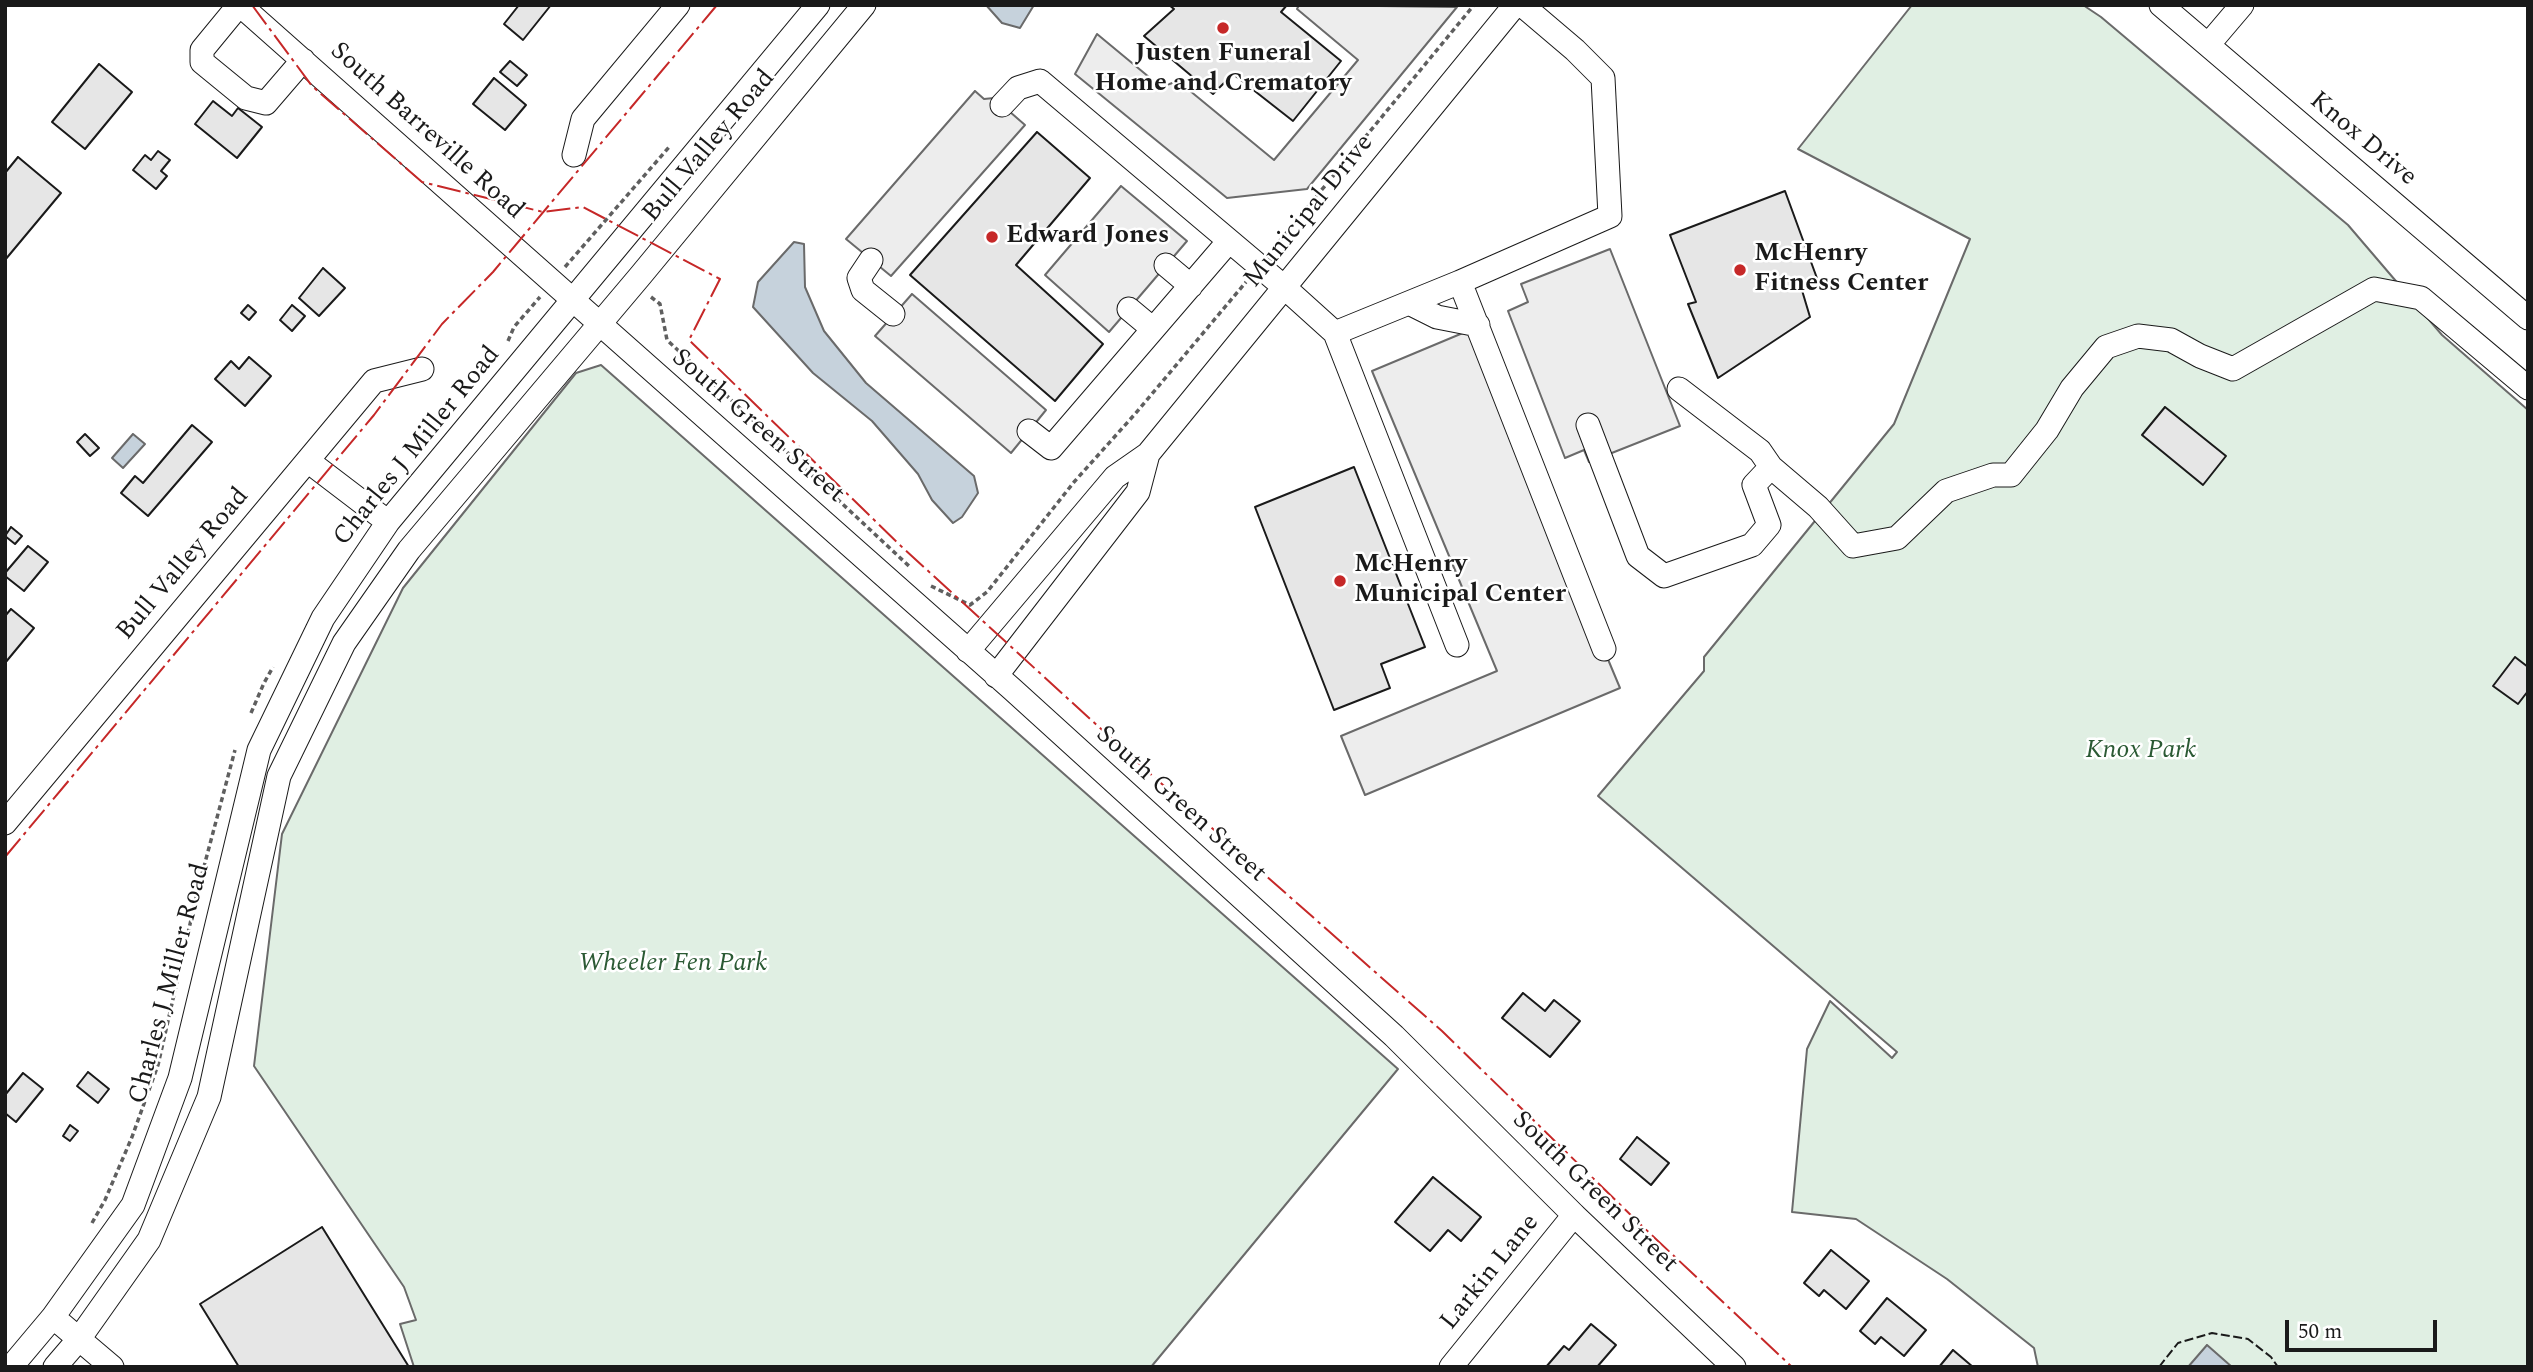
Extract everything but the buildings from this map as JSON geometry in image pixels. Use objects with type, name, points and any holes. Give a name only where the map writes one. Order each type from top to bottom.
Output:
[{"type":"street","name":"South Barreville Road","points":[[240,5],[495,230],[572,302]]},
{"type":"street","points":[[240,5],[202,50],[202,62],[246,98],[266,103],[303,60]]},
{"type":"street","points":[[574,155],[583,118],[678,5]]},
{"type":"street","name":"Charles J Miller Road","points":[[11,1367],[53,1317],[133,1205],[180,1077],[259,750],[323,618],[388,522],[818,5]]},
{"type":"street","name":"Bull Valley Road","points":[[599,324],[864,5]]},
{"type":"street","name":"Municipal Drive","points":[[968,650],[1115,477],[1148,454],[1515,5]]},
{"type":"street","points":[[1335,333],[1610,216],[1602,78],[1575,50],[1522,5]]},
{"type":"street","name":"Knox Drive","points":[[2161,5],[2528,318]]},
{"type":"street","points":[[2207,45],[2242,5]]},
{"type":"street","points":[[1003,105],[1018,88],[1040,81],[1284,286],[1335,333],[1457,645]]},
{"type":"street","points":[[1029,431],[1051,448],[1229,240]]},
{"type":"street","points":[[871,260],[859,278],[863,290],[894,314]]},
{"type":"street","points":[[1166,265],[1191,286]]},
{"type":"street","points":[[1460,282],[1604,649]]},
{"type":"street","points":[[1679,389],[1760,451],[1771,467],[1818,507],[1853,546],[1897,538],[1946,491],[1993,475],[2011,475],[2047,430],[2072,388],[2106,347],[2138,336],[2172,340],[2232,369],[2374,289],[2421,298],[2528,388]]},
{"type":"street","name":"South Green Street","points":[[572,302],[968,650],[1394,1036],[1574,1215],[1734,1367]]},
{"type":"street","points":[[1409,303],[1437,317],[1478,325]]},
{"type":"street","points":[[1129,309],[1153,329]]},
{"type":"street","points":[[55,1367],[79,1339],[149,1240],[209,1097],[279,776],[344,643],[409,550],[599,324]]},
{"type":"street","name":"Bull Valley Road","points":[[5,823],[374,381],[422,369]]},
{"type":"street","points":[[1588,425],[1638,556],[1664,576],[1752,545],[1769,525],[1754,485],[1771,467]]},
{"type":"street","name":"Municipal Drive","points":[[996,676],[1138,492],[1148,454]]},
{"type":"street","points":[[308,461],[388,522]]},
{"type":"street","name":"Larkin Lane","points":[[1451,1367],[1574,1215]]},
{"type":"street","points":[[53,1317],[112,1367]]},
{"type":"path","points":[[930,586],[970,605],[987,592],[1074,482],[1135,414],[1474,5]]},
{"type":"path","points":[[584,242],[605,261]]},
{"type":"path","points":[[633,284],[660,304],[667,340],[910,567]]},
{"type":"green space","name":"Knox Park","points":[[1912,5],[2083,5],[2101,17],[2348,225],[2442,335],[2528,410],[2528,1367],[2038,1367],[2034,1348],[1947,1279],[1856,1219],[1792,1212],[1807,1049],[1830,1001],[1892,1058],[1897,1052],[1598,796],[1704,671],[1704,657],[1894,424],[1970,239],[1798,149]]},
{"type":"green space","name":"Wheeler Fen Park","points":[[601,365],[1398,1069],[1151,1367],[414,1367],[400,1324],[416,1320],[404,1287],[254,1066],[282,834],[403,588],[576,373]]},
{"type":"shaded area","points":[[986,5],[1034,5],[1020,28],[1002,23]]},
{"type":"shaded area","points":[[1299,5],[1457,7],[1307,189],[1227,198],[1075,74],[1097,34],[1161,87],[1178,81],[1274,160],[1358,60],[1297,9]]},
{"type":"shaded area","points":[[975,91],[984,99],[994,98],[1025,125],[891,276],[846,239]]},
{"type":"shaded area","points":[[1121,186],[1187,241],[1109,332],[1045,275]]},
{"type":"shaded area","points":[[794,242],[804,244],[805,287],[824,331],[866,383],[974,476],[978,493],[962,517],[953,523],[932,500],[918,474],[872,421],[813,373],[753,307],[758,282]]},
{"type":"shaded area","points":[[1610,249],[1680,426],[1589,462],[1584,450],[1565,458],[1508,311],[1528,302],[1521,284]]},
{"type":"shaded area","points":[[912,294],[1046,410],[1011,453],[875,336]]},
{"type":"shaded area","points":[[1470,330],[1620,688],[1365,795],[1341,736],[1497,671],[1372,371]]},
{"type":"shaded area","points":[[133,434],[145,444],[123,468],[112,458]]},
{"type":"shaded area","points":[[2207,1345],[2232,1367],[2188,1367]]},
{"type":"fence","points":[[2159,1367],[2178,1343],[2212,1333],[2248,1339],[2271,1357],[2278,1367]]},
{"type":"power","points":[[252,5],[312,86],[422,182],[543,212],[583,207],[720,279],[689,340],[903,548],[1146,770],[1442,1031],[1640,1224],[1792,1367]]},
{"type":"power","points":[[5,857],[374,415],[442,324],[493,272],[717,5]]},
{"type":"place","name":"Justen Funeral Home and Crematory","points":[[1223,28]]},
{"type":"place","name":"Edward Jones","points":[[992,237]]},
{"type":"place","name":"McHenry Fitness Center","points":[[1740,270]]},
{"type":"place","name":"McHenry Municipal Center","points":[[1340,581]]}]
